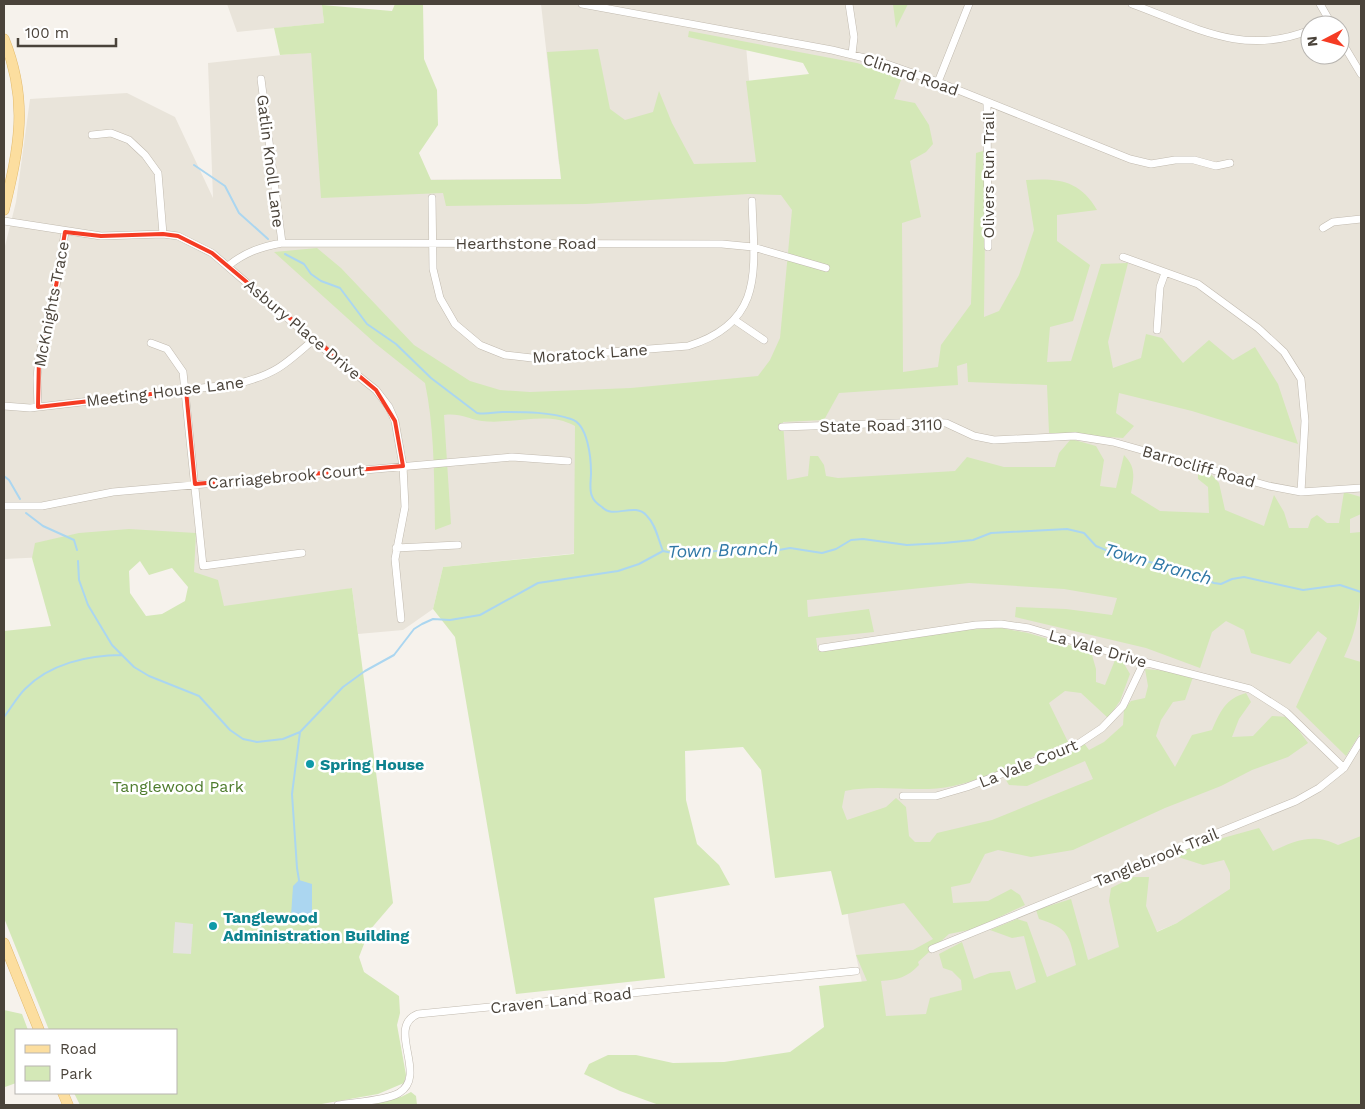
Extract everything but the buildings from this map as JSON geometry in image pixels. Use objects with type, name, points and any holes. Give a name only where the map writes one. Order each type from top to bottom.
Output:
[{"type":"main road","points":[[4,39],[16,74],[20,112],[18,152],[4,210]]},
{"type":"main road","points":[[4,942],[38,1029]]},
{"type":"street","name":"Clinard Road","points":[[582,4],[852,54],[938,82],[1130,159],[1151,164],[1175,160],[1194,160],[1216,166],[1230,163]]},
{"type":"street","points":[[849,4],[854,37],[852,54]]},
{"type":"street","points":[[938,82],[969,4]]},
{"type":"street","points":[[1132,4],[1226,39],[1260,42],[1281,40],[1300,33]]},
{"type":"street","points":[[1350,56],[1361,74]]},
{"type":"street","name":"Gatlin Knoll Lane","points":[[261,79],[282,243]]},
{"type":"street","name":"Olivers Run Trail","points":[[987,102],[988,247]]},
{"type":"street","points":[[92,134],[111,133],[129,140],[145,155],[158,173],[163,234]]},
{"type":"street","name":"Moratock Lane","points":[[432,198],[432,269],[440,298],[455,324],[480,345],[505,355],[532,358],[688,346],[710,340],[736,321],[751,290],[753,247],[752,201]]},
{"type":"street","points":[[1323,228],[1333,222],[1361,219]]},
{"type":"street","name":"Asbury Place Drive","points":[[4,221],[65,232],[101,236],[163,234],[186,240],[212,253],[313,340],[376,390],[390,407],[395,421],[402,466],[405,507],[396,548],[401,619]]},
{"type":"street","name":"McKnights Trace","points":[[38,406],[37,378],[39,356],[52,310],[65,232]]},
{"type":"street","name":"Hearthstone Road","points":[[228,266],[241,256],[263,246],[282,243],[431,243],[722,244],[753,247],[826,268]]},
{"type":"street","points":[[1123,257],[1198,284],[1258,328],[1284,352],[1301,379],[1305,421],[1301,492]]},
{"type":"street","points":[[1157,330],[1160,287],[1165,273]]},
{"type":"street","points":[[736,321],[764,340]]},
{"type":"street","name":"Meeting House Lane","points":[[4,406],[20,408],[186,390],[256,379],[283,367],[313,340]]},
{"type":"street","points":[[151,343],[160,345],[173,356],[183,372],[203,566],[302,553]]},
{"type":"street","name":"State Road 3110","points":[[782,427],[926,422],[946,423],[974,436],[994,440],[1036,438]]},
{"type":"street","name":"Barrocliff Road","points":[[1036,438],[1075,436],[1113,442],[1270,486],[1301,492],[1361,488]]},
{"type":"street","name":"Carriagebrook Court","points":[[4,506],[42,506],[113,492],[512,457],[568,461]]},
{"type":"street","points":[[396,548],[458,545]]},
{"type":"street","name":"La Vale Drive","points":[[822,648],[976,624],[1001,624],[1029,628],[1144,662],[1250,689],[1286,712],[1344,768]]},
{"type":"street","name":"La Vale Court","points":[[902,796],[936,796],[967,787],[1075,746],[1102,728],[1123,706],[1144,662]]},
{"type":"street","name":"Tanglebrook Trail","points":[[932,949],[1296,801],[1319,788],[1344,768],[1361,740]]},
{"type":"street","name":"Craven Land Road","points":[[338,1105],[394,1095],[404,1089],[410,1073],[405,1028],[411,1018],[418,1014],[856,972]]},
{"type":"highlighted area","points":[[65,232],[101,236],[163,234],[178,236],[212,253],[376,390],[395,421],[403,466],[195,484],[186,390],[38,407],[39,356],[52,310]]},
{"type":"shaded area","points":[[227,4],[322,4],[324,23],[237,32]]},
{"type":"shaded area","points":[[541,4],[1361,4],[1361,846],[934,1025],[871,1025],[849,923],[817,702],[579,553],[443,567],[433,609],[403,630],[358,634],[352,588],[226,615],[177,551],[4,559],[4,250],[16,202],[30,99],[127,93],[175,117],[213,198],[208,63],[311,52],[322,180],[600,179],[559,164]],"holes":[[[746,46],[883,74],[758,180]]]},
{"type":"shaded area","points":[[175,922],[193,924],[191,954],[173,953]]},
{"type":"green space","points":[[395,4],[423,4],[424,59],[437,90],[438,125],[419,153],[431,180],[561,179],[547,52],[598,49],[610,109],[625,120],[653,112],[659,91],[672,123],[694,164],[756,162],[746,81],[809,74],[803,63],[688,37],[689,31],[857,63],[902,77],[894,99],[915,103],[929,125],[933,144],[926,152],[910,161],[921,217],[902,223],[903,372],[938,367],[941,345],[971,304],[976,153],[986,150],[984,317],[999,311],[1019,275],[1034,230],[1026,180],[1058,181],[1067,183],[1083,192],[1097,210],[1057,215],[1057,241],[1090,265],[1073,321],[1050,327],[1047,362],[1071,361],[1101,264],[1128,263],[1108,342],[1113,368],[1141,358],[1146,334],[1162,338],[1183,363],[1209,340],[1233,360],[1255,347],[1278,384],[1298,444],[1192,411],[1119,393],[1116,413],[1134,426],[1123,438],[1049,433],[1047,385],[968,382],[967,363],[957,366],[958,385],[839,393],[824,420],[783,422],[787,480],[808,476],[810,456],[818,456],[824,465],[826,476],[838,478],[955,471],[967,457],[1004,467],[1055,467],[1059,453],[1071,439],[1096,446],[1104,460],[1100,486],[1116,488],[1124,455],[1131,464],[1133,473],[1131,493],[1160,511],[1209,513],[1208,487],[1198,479],[1198,474],[1210,473],[1219,483],[1225,510],[1264,526],[1274,495],[1284,512],[1289,528],[1308,528],[1311,519],[1317,515],[1327,523],[1339,523],[1344,492],[1361,497],[1361,514],[1350,519],[1350,533],[1361,532],[1359,611],[1356,626],[1344,657],[1361,662],[1361,732],[1346,756],[1296,707],[1327,638],[1318,631],[1290,664],[1251,653],[1244,630],[1226,621],[1212,632],[1200,668],[1146,648],[1015,617],[1016,607],[1066,609],[1112,615],[1117,598],[1064,589],[969,583],[807,600],[808,617],[869,609],[874,632],[816,638],[818,651],[959,630],[1001,628],[1028,633],[1082,649],[1092,655],[1096,669],[1096,682],[1105,685],[1115,660],[1123,662],[1130,674],[1120,701],[1108,718],[1081,693],[1065,691],[1049,703],[1068,742],[1011,766],[953,786],[926,789],[872,788],[845,791],[842,807],[847,820],[886,807],[896,798],[906,807],[909,836],[915,842],[930,842],[937,833],[992,820],[1093,779],[1085,761],[1027,786],[1009,785],[1004,777],[1084,743],[1089,750],[1104,742],[1123,725],[1124,710],[1131,701],[1145,698],[1148,686],[1145,669],[1169,671],[1193,677],[1185,700],[1173,702],[1161,720],[1156,736],[1175,767],[1192,735],[1212,730],[1224,707],[1233,699],[1246,693],[1251,702],[1239,719],[1232,737],[1253,736],[1272,716],[1289,717],[1308,743],[1288,757],[1252,770],[1221,786],[1165,808],[1073,850],[1031,857],[998,850],[985,854],[970,883],[951,887],[953,903],[988,901],[1011,889],[1020,895],[1025,905],[974,929],[949,934],[918,962],[919,965],[911,972],[897,979],[881,981],[886,1016],[926,1014],[930,998],[962,990],[961,980],[952,971],[943,968],[939,954],[962,942],[974,979],[990,973],[1010,971],[1016,990],[1036,982],[1024,936],[1012,938],[990,930],[1017,919],[1027,922],[1047,977],[1076,965],[1066,934],[1056,926],[1039,919],[1036,910],[1071,899],[1088,960],[1119,947],[1109,901],[1111,888],[1133,877],[1149,877],[1146,906],[1157,932],[1177,923],[1230,889],[1230,873],[1224,860],[1203,865],[1175,856],[1183,849],[1259,828],[1273,851],[1305,839],[1321,839],[1338,845],[1361,836],[1361,1105],[659,1105],[620,1091],[584,1074],[589,1064],[608,1055],[636,1055],[673,1063],[724,1062],[790,1052],[824,1027],[819,986],[867,981],[856,955],[913,950],[933,939],[904,903],[842,915],[831,871],[775,878],[761,770],[743,747],[685,751],[686,800],[697,844],[719,865],[730,885],[654,898],[665,978],[516,994],[455,637],[433,609],[443,567],[574,554],[575,426],[553,419],[541,418],[494,422],[464,416],[444,415],[451,524],[435,530],[432,438],[425,383],[376,344],[274,252],[317,248],[341,268],[414,345],[470,381],[500,390],[530,392],[631,388],[758,376],[770,360],[780,338],[792,210],[781,195],[748,194],[586,204],[446,206],[443,193],[321,198],[311,53],[280,55],[274,28],[324,23],[322,5],[392,11]]},
{"type":"green space","points":[[893,4],[908,4],[896,28]]},
{"type":"green space","name":"Tanglewood Park","points":[[129,529],[196,533],[194,572],[218,580],[224,606],[352,588],[393,903],[369,931],[359,957],[364,972],[399,996],[400,1013],[397,1025],[406,1075],[404,1083],[378,1094],[316,1105],[80,1105],[74,1094],[178,1094],[178,1029],[49,1029],[4,918],[4,631],[51,626],[32,558],[35,543],[79,533]],"holes":[[[140,561],[149,575],[172,568],[188,587],[185,601],[162,614],[146,616],[130,593],[129,571]]]},
{"type":"green space","points":[[4,1010],[22,1014],[28,1029],[15,1029],[15,1083],[5,1087]]},
{"type":"green space","points":[[411,1092],[416,1096],[417,1105],[349,1105],[401,1097]]},
{"type":"water","points":[[299,880],[312,884],[312,915],[308,919],[293,919],[291,916],[293,886]]},
{"type":"waterway","points":[[194,165],[225,186],[239,213],[268,239]]},
{"type":"waterway","points":[[285,254],[304,264],[311,274],[321,281],[340,288],[367,324],[396,344],[431,378],[477,413],[538,413],[555,415],[577,422],[585,434],[589,451],[591,494],[594,499],[607,511],[636,510],[642,512],[653,524],[663,551]]},
{"type":"waterway","points":[[4,476],[9,480],[20,499]]},
{"type":"waterway","points":[[26,513],[43,526],[74,540],[77,550]]},
{"type":"waterway","name":"Town Branch","points":[[78,561],[79,580],[88,605],[112,645],[134,667],[149,676],[199,696],[230,730],[243,739],[257,742],[283,739],[300,732],[343,687],[365,671],[394,655],[414,629],[422,624],[433,619],[450,620],[480,615],[538,583],[618,571],[639,564],[663,551],[677,554],[743,549],[762,553],[790,548],[822,553],[836,549],[851,540],[863,539],[907,545],[973,540],[991,533],[1067,529],[1084,533],[1096,546],[1113,553],[1174,568],[1214,583],[1221,584],[1232,579],[1244,577],[1303,590],[1340,585],[1361,592]]},
{"type":"waterway","points":[[4,717],[25,689],[35,680],[57,667],[83,659],[122,655]]},
{"type":"waterway","points":[[299,880],[292,794],[300,732]]},
{"type":"place","name":"Spring House","points":[[310,764]]},
{"type":"place","name":"Tanglewood Administration Building","points":[[213,926]]}]
